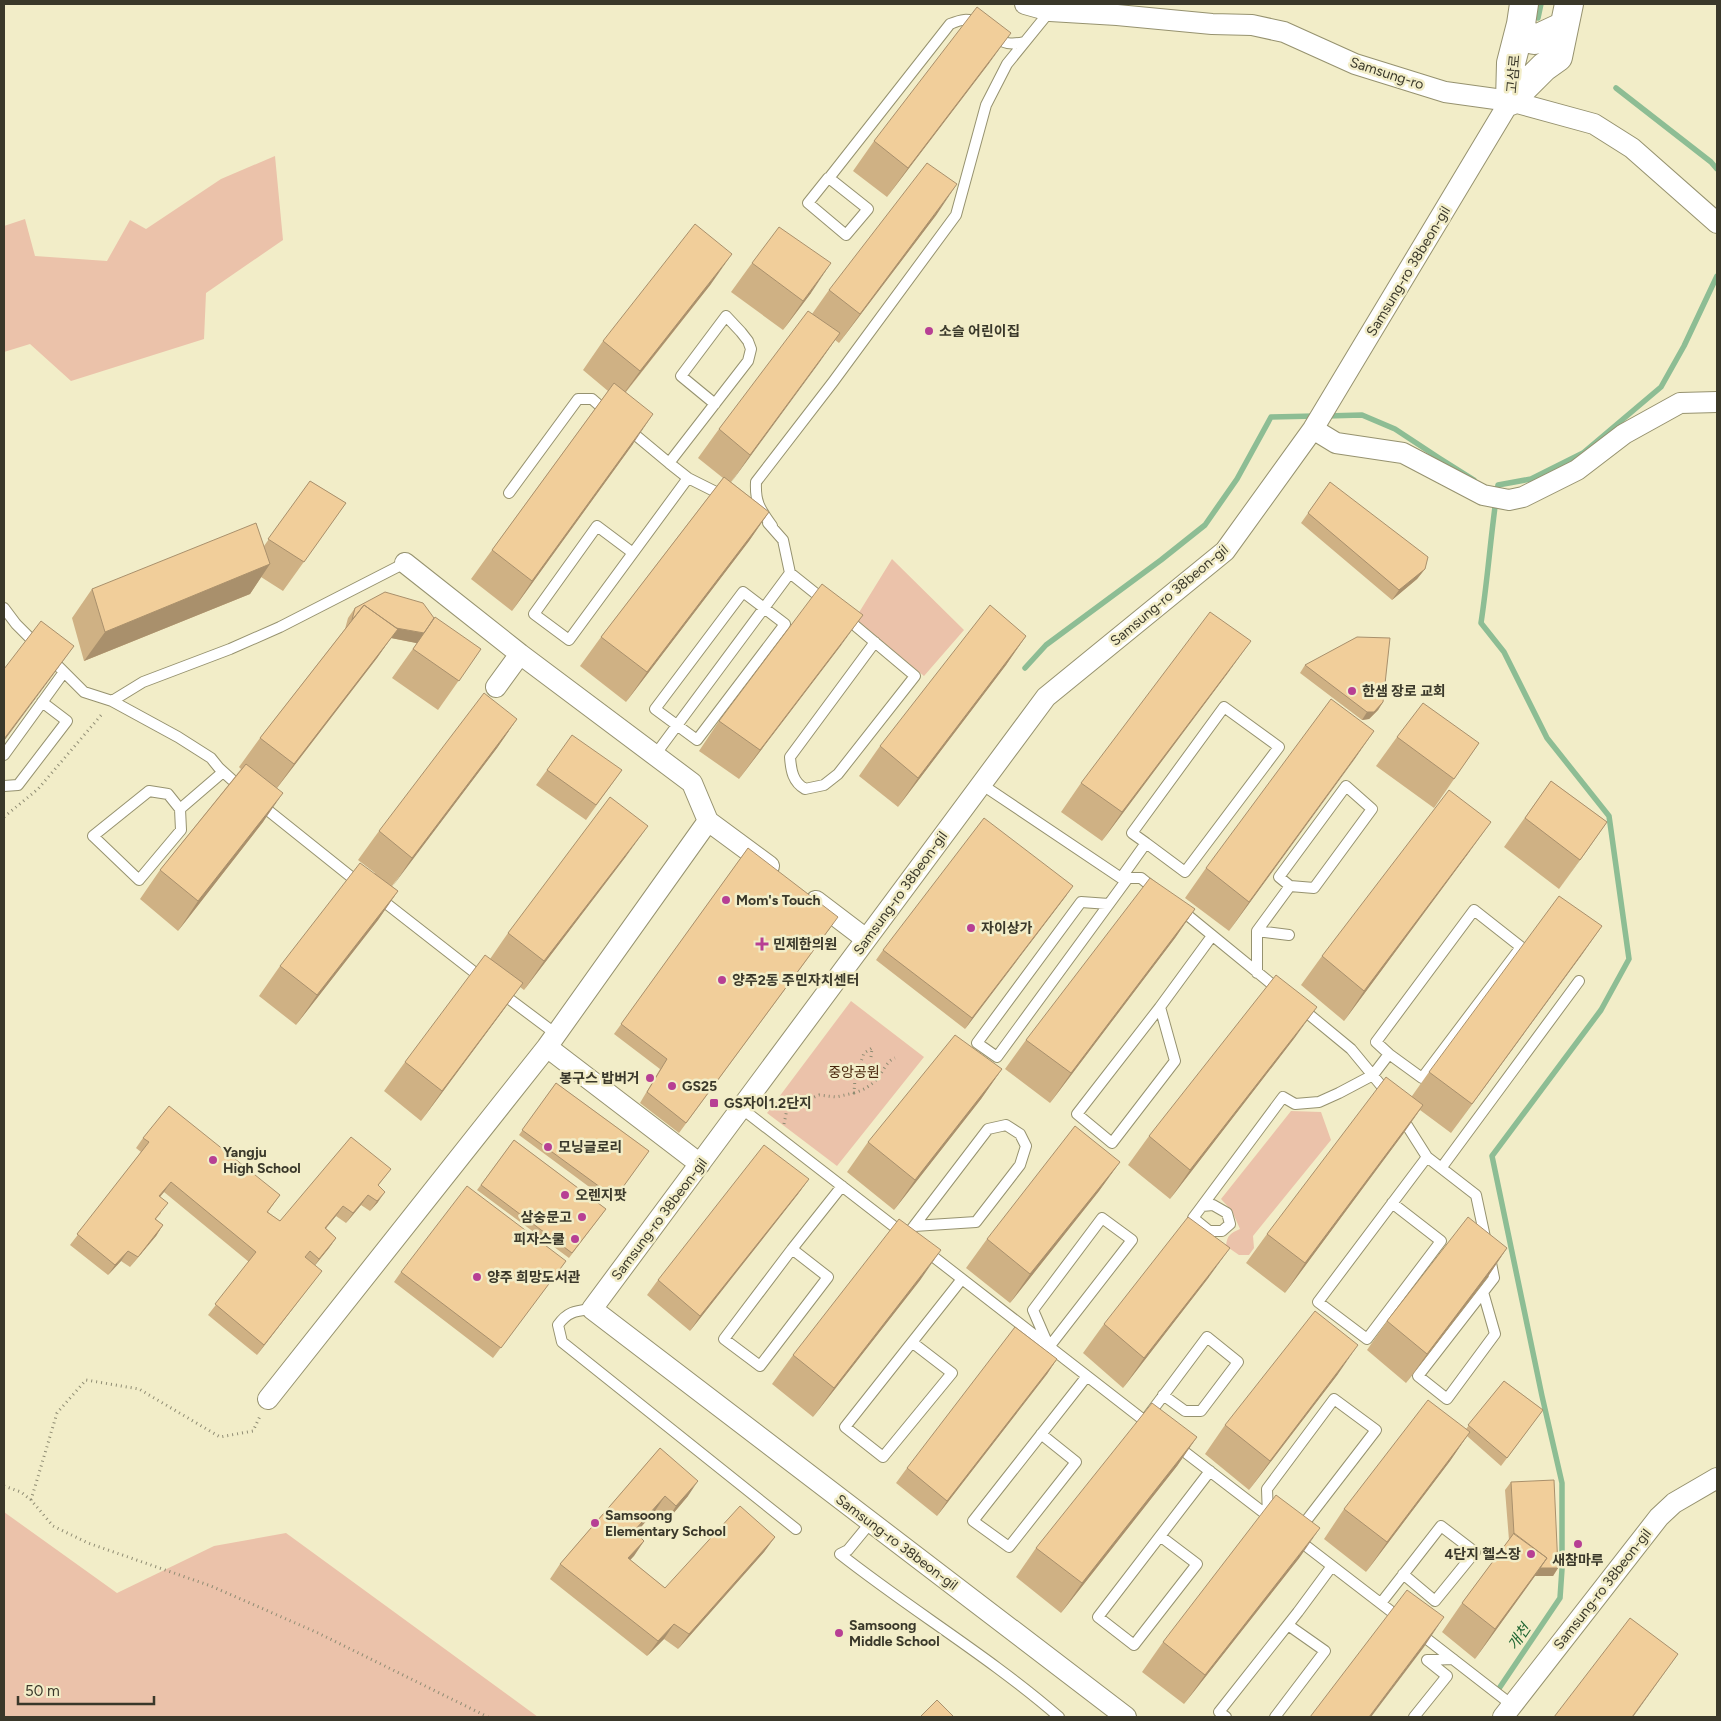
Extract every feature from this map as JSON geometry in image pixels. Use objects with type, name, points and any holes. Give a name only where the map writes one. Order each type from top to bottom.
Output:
[{"type":"street","name":"Samsung-ro","points":[[1025,4],[1050,11],[1212,24],[1252,25],[1284,32],[1355,64],[1445,92],[1510,101],[1594,124],[1632,148],[1717,224]]},
{"type":"street","points":[[1510,101],[1544,67],[1558,56],[1566,15]]},
{"type":"street","points":[[1520,25],[1526,38],[1534,40],[1566,15]]},
{"type":"street","name":"고삼로","points":[[1510,101],[1511,63],[1520,25]]},
{"type":"street","name":"Samsung-ro 38beon-gil","points":[[1126,1717],[592,1309],[1046,697],[1225,551],[1318,420],[1510,101]]},
{"type":"street","points":[[1318,420],[1336,443],[1402,453],[1496,497],[1509,500],[1523,497],[1577,470],[1624,434],[1680,403],[1717,402]]},
{"type":"street","points":[[405,563],[520,654],[692,783],[708,821],[866,939]]},
{"type":"street","points":[[496,687],[520,654]]},
{"type":"street","points":[[268,1399],[551,1040],[708,821]]},
{"type":"street","points":[[551,1040],[700,1164]]},
{"type":"street","name":"Samsung-ro 38beon-gil","points":[[1507,1711],[1659,1517],[1674,1502],[1717,1478]]},
{"type":"lane","points":[[875,642],[790,757],[791,770],[798,784],[806,790],[824,785],[838,774],[915,676],[875,642],[790,573],[783,540],[758,508],[755,496],[756,482],[833,382],[956,215],[986,105],[1007,64],[1050,11]]},
{"type":"lane","points":[[828,178],[808,204],[846,235],[868,209],[829,178],[950,24],[960,19],[973,21],[1001,42],[1008,44],[1024,42]]},
{"type":"lane","points":[[669,463],[715,404],[748,361],[751,348],[742,332],[726,316],[681,376],[715,404]]},
{"type":"lane","points":[[509,492],[578,399],[592,399],[688,478],[731,499]]},
{"type":"lane","points":[[633,553],[597,526],[534,614],[569,640],[633,553],[688,478]]},
{"type":"lane","points":[[748,508],[757,512],[772,526]]},
{"type":"lane","points":[[112,702],[143,682],[230,649],[405,563]]},
{"type":"lane","points":[[655,755],[790,573]]},
{"type":"lane","points":[[743,592],[764,608],[785,624],[697,740],[655,709],[743,592]]},
{"type":"lane","points":[[4,608],[16,624],[84,692],[112,702],[211,758],[243,790],[551,1040]]},
{"type":"lane","points":[[4,755],[64,672]]},
{"type":"lane","points":[[4,786],[18,786],[67,721],[42,702]]},
{"type":"lane","points":[[1224,707],[1279,747],[1185,872],[1146,844],[1132,833],[1224,707]]},
{"type":"lane","points":[[180,809],[224,772]]},
{"type":"lane","points":[[981,784],[1125,878],[1141,878],[1351,1049],[1385,1090],[1427,1157],[1476,1195],[1494,1278],[1483,1292],[1418,1376],[1446,1399],[1495,1334],[1483,1292]]},
{"type":"lane","points":[[1346,786],[1372,808],[1314,888],[1290,886],[1279,877],[1346,786]]},
{"type":"lane","points":[[149,791],[168,794],[180,809],[181,830],[139,880],[94,836],[149,791]]},
{"type":"lane","points":[[1109,904],[1081,902],[977,1043],[997,1057],[1109,904],[1146,844]]},
{"type":"lane","points":[[1257,973],[1257,931],[1290,886]]},
{"type":"lane","points":[[1474,910],[1520,947],[1422,1078],[1389,1054],[1376,1042],[1474,910]]},
{"type":"lane","points":[[1257,931],[1289,935]]},
{"type":"lane","points":[[1160,1007],[1175,1061],[1112,1143],[1077,1114],[1212,936]]},
{"type":"lane","points":[[1442,1167],[1579,981]]},
{"type":"lane","points":[[1202,1206],[1283,1097],[1295,1104],[1319,1102],[1373,1075],[1389,1054]]},
{"type":"lane","points":[[741,1108],[1210,1472],[1285,1527],[1332,1566],[1453,1659],[1507,1711]]},
{"type":"lane","points":[[913,1242],[914,1226],[988,1128],[1006,1125],[1020,1134],[1026,1146],[1020,1165],[976,1222],[914,1226]]},
{"type":"lane","points":[[1392,1203],[1441,1241],[1366,1339],[1318,1302],[1392,1203],[1427,1157]]},
{"type":"lane","points":[[792,1249],[828,1277],[760,1366],[724,1339],[792,1249],[842,1186]]},
{"type":"lane","points":[[1102,1218],[1132,1240],[1049,1347],[1032,1310],[1102,1218]]},
{"type":"lane","points":[[913,1343],[952,1373],[883,1456],[845,1427],[962,1280]]},
{"type":"lane","points":[[592,1309],[565,1315],[558,1324],[562,1342],[796,1529]]},
{"type":"lane","points":[[1144,1421],[1163,1395],[1207,1337],[1238,1362],[1201,1411],[1185,1411],[1163,1395]]},
{"type":"lane","points":[[1041,1434],[1076,1462],[1009,1547],[973,1520],[1041,1434],[1087,1376]]},
{"type":"lane","points":[[1268,1516],[1266,1489],[1334,1399],[1376,1430],[1306,1521],[1285,1527]]},
{"type":"lane","points":[[1160,1536],[1197,1564],[1134,1644],[1098,1616],[1160,1536],[1210,1472]]},
{"type":"lane","points":[[871,1522],[848,1550],[840,1554],[872,1580],[1031,1693],[1059,1717]]},
{"type":"lane","points":[[1380,1603],[1441,1526],[1475,1552],[1435,1602],[1403,1574]]},
{"type":"lane","points":[[1226,1717],[1219,1712],[1332,1566]]},
{"type":"lane","points":[[1275,1717],[1325,1651],[1288,1625]]},
{"type":"lane","points":[[1414,1717],[1447,1676],[1427,1660],[1453,1659]]},
{"type":"path","points":[[4,817],[38,789],[112,702]]},
{"type":"path","points":[[854,1093],[864,1053],[872,1048],[871,1057]]},
{"type":"path","points":[[783,1129],[787,1109],[819,1095],[836,1097],[865,1089],[875,1081],[890,1060],[895,1058]]},
{"type":"path","points":[[31,1500],[57,1413],[86,1380],[139,1389],[220,1437],[253,1431],[268,1399]]},
{"type":"path","points":[[4,1486],[21,1492],[31,1500],[53,1526],[88,1543],[211,1586],[318,1633],[488,1717]]},
{"type":"green space","points":[[275,156],[283,240],[206,293],[204,339],[71,381],[30,344],[4,352],[4,226],[25,219],[35,256],[107,261],[130,220],[146,229],[221,179]]},
{"type":"green space","points":[[892,559],[964,630],[924,676],[855,619]]},
{"type":"green space","name":"중앙공원","points":[[851,1001],[924,1057],[837,1166],[767,1113]]},
{"type":"green space","points":[[1291,1111],[1321,1112],[1331,1140],[1253,1236],[1254,1248],[1249,1255],[1239,1255],[1226,1246],[1230,1235],[1240,1229],[1232,1211],[1221,1199]]},
{"type":"green space","points":[[4,1512],[117,1593],[214,1546],[286,1533],[538,1717],[4,1717]]},
{"type":"building","points":[[977,7],[1011,33],[908,168],[874,141]]},
{"type":"building","points":[[927,163],[957,184],[860,314],[829,290]]},
{"type":"building","points":[[695,224],[732,254],[640,371],[603,341]]},
{"type":"building","points":[[779,227],[831,263],[803,301],[752,263]]},
{"type":"building","points":[[808,311],[840,333],[750,455],[719,429]]},
{"type":"building","points":[[614,383],[653,414],[532,581],[492,550]]},
{"type":"building","points":[[724,477],[769,512],[647,672],[601,637]]},
{"type":"building","points":[[310,481],[346,503],[304,562],[268,539]]},
{"type":"building","points":[[1330,482],[1428,557],[1425,569],[1399,590],[1308,513]]},
{"type":"building","points":[[256,523],[270,564],[105,632],[92,589]]},
{"type":"building","points":[[822,584],[863,615],[760,750],[719,721]]},
{"type":"building","points":[[385,592],[423,603],[434,618],[424,633],[396,628],[364,605],[352,620],[355,608]]},
{"type":"building","points":[[364,605],[398,629],[294,764],[260,738]]},
{"type":"building","points":[[990,605],[1026,636],[918,778],[880,746]]},
{"type":"building","points":[[1210,612],[1251,641],[1122,812],[1081,783]]},
{"type":"building","points":[[435,617],[481,649],[459,681],[413,649]]},
{"type":"building","points":[[41,621],[74,646],[4,739],[4,669]]},
{"type":"building","name":"한샘 장로 교회","points":[[1357,637],[1390,638],[1383,702],[1374,712],[1367,712],[1305,665]]},
{"type":"building","points":[[484,693],[517,719],[412,858],[379,831]]},
{"type":"building","points":[[1331,699],[1374,731],[1249,902],[1206,868]]},
{"type":"building","points":[[1423,703],[1479,743],[1454,779],[1397,737]]},
{"type":"building","points":[[572,735],[622,770],[596,805],[547,770]]},
{"type":"building","points":[[246,764],[283,793],[198,901],[160,870]]},
{"type":"building","points":[[1551,781],[1607,822],[1580,860],[1525,818]]},
{"type":"building","points":[[1449,790],[1491,822],[1364,991],[1322,956]]},
{"type":"building","points":[[610,797],[648,826],[544,961],[508,933]]},
{"type":"building","name":"자이상가","points":[[984,818],[1073,886],[972,1018],[883,950]]},
{"type":"building","name":"양주2동 주민자치센터","points":[[748,848],[838,917],[686,1123],[647,1092],[667,1059],[621,1024]]},
{"type":"building","points":[[360,863],[398,891],[317,995],[280,966]]},
{"type":"building","points":[[1150,878],[1195,909],[1071,1073],[1026,1040]]},
{"type":"building","points":[[1559,896],[1602,926],[1472,1104],[1429,1072]]},
{"type":"building","points":[[485,955],[523,983],[442,1091],[405,1062]]},
{"type":"building","points":[[1276,975],[1317,1007],[1190,1170],[1149,1136]]},
{"type":"building","points":[[955,1035],[1002,1069],[915,1180],[868,1142]]},
{"type":"building","points":[[1386,1077],[1423,1105],[1305,1263],[1267,1234]]},
{"type":"building","points":[[556,1083],[649,1151],[615,1198],[522,1130]]},
{"type":"building","points":[[169,1106],[280,1195],[267,1212],[280,1221],[351,1137],[391,1169],[378,1185],[385,1192],[377,1201],[368,1195],[353,1213],[343,1206],[325,1228],[336,1238],[319,1259],[310,1251],[305,1257],[322,1271],[264,1345],[215,1304],[256,1252],[171,1182],[159,1196],[168,1203],[155,1219],[163,1225],[138,1257],[128,1251],[115,1265],[77,1234],[149,1142],[143,1138]]},
{"type":"building","points":[[1075,1126],[1120,1162],[1030,1274],[987,1239]]},
{"type":"building","points":[[514,1140],[606,1209],[572,1253],[481,1185]]},
{"type":"building","points":[[764,1145],[809,1179],[700,1316],[658,1280]]},
{"type":"building","name":"양주 희망도서관","points":[[467,1186],[566,1261],[501,1348],[401,1272]]},
{"type":"building","points":[[1188,1217],[1230,1248],[1144,1358],[1104,1324]]},
{"type":"building","points":[[1468,1217],[1507,1248],[1427,1354],[1387,1321]]},
{"type":"building","points":[[899,1219],[941,1250],[834,1388],[793,1355]]},
{"type":"building","points":[[1315,1311],[1358,1345],[1270,1461],[1225,1425]]},
{"type":"building","points":[[1015,1327],[1057,1359],[947,1501],[907,1468]]},
{"type":"building","points":[[1504,1381],[1543,1410],[1507,1458],[1468,1425]]},
{"type":"building","points":[[1428,1400],[1470,1432],[1387,1542],[1344,1509]]},
{"type":"building","points":[[1152,1403],[1197,1437],[1082,1583],[1036,1548]]},
{"type":"building","points":[[660,1448],[698,1481],[676,1506],[665,1496],[634,1531],[644,1541],[628,1558],[665,1588],[740,1506],[775,1537],[689,1634],[674,1624],[658,1641],[560,1564]]},
{"type":"building","name":"4단지 헬스장","points":[[1554,1480],[1558,1568],[1540,1568],[1547,1558],[1514,1534],[1511,1482]]},
{"type":"building","points":[[1276,1495],[1320,1528],[1205,1675],[1163,1642]]},
{"type":"building","points":[[1514,1533],[1547,1558],[1495,1629],[1462,1603]]},
{"type":"building","points":[[1407,1590],[1444,1617],[1369,1717],[1310,1717]]},
{"type":"building","points":[[1630,1618],[1678,1654],[1632,1717],[1554,1717]]},
{"type":"building","points":[[937,1700],[954,1717],[920,1717]]},
{"type":"waterway","points":[[1538,18],[1541,4]]},
{"type":"waterway","points":[[1616,88],[1711,162],[1717,169]]},
{"type":"waterway","name":"개천","points":[[1498,1690],[1560,1598],[1562,1483],[1492,1156],[1601,1010],[1629,959],[1609,816],[1547,738],[1504,652],[1481,623],[1498,485],[1531,479],[1583,453],[1661,387],[1684,346],[1717,276]]},
{"type":"waterway","points":[[1326,416],[1362,415],[1395,429],[1474,480]]},
{"type":"waterway","points":[[1025,668],[1046,645],[1205,525],[1237,479],[1271,417],[1316,416]]},
{"type":"place","name":"소슬 어린이집","points":[[929,331]]},
{"type":"place","name":"한샘 장로 교회","points":[[1352,691]]},
{"type":"place","name":"Mom's Touch","points":[[726,900]]},
{"type":"place","name":"자이상가","points":[[971,928]]},
{"type":"place","name":"민제한의원","points":[[762,944]]},
{"type":"place","name":"양주2동 주민자치센터","points":[[722,980]]},
{"type":"place","name":"봉구스 밥버거","points":[[650,1078]]},
{"type":"place","name":"GS25","points":[[672,1086]]},
{"type":"place","name":"GS자이1.2단지","points":[[714,1103]]},
{"type":"place","name":"모닝글로리","points":[[548,1147]]},
{"type":"place","name":"Yangju High School","points":[[213,1160]]},
{"type":"place","name":"오렌지팟","points":[[565,1195]]},
{"type":"place","name":"삼숭문고","points":[[582,1217]]},
{"type":"place","name":"피자스쿨","points":[[575,1239]]},
{"type":"place","name":"양주 희망도서관","points":[[477,1277]]},
{"type":"place","name":"Samsoong Elementary School","points":[[595,1523]]},
{"type":"place","name":"새참마루","points":[[1578,1544]]},
{"type":"place","name":"4단지 헬스장","points":[[1531,1554]]},
{"type":"place","name":"Samsoong Middle School","points":[[839,1633]]}]
